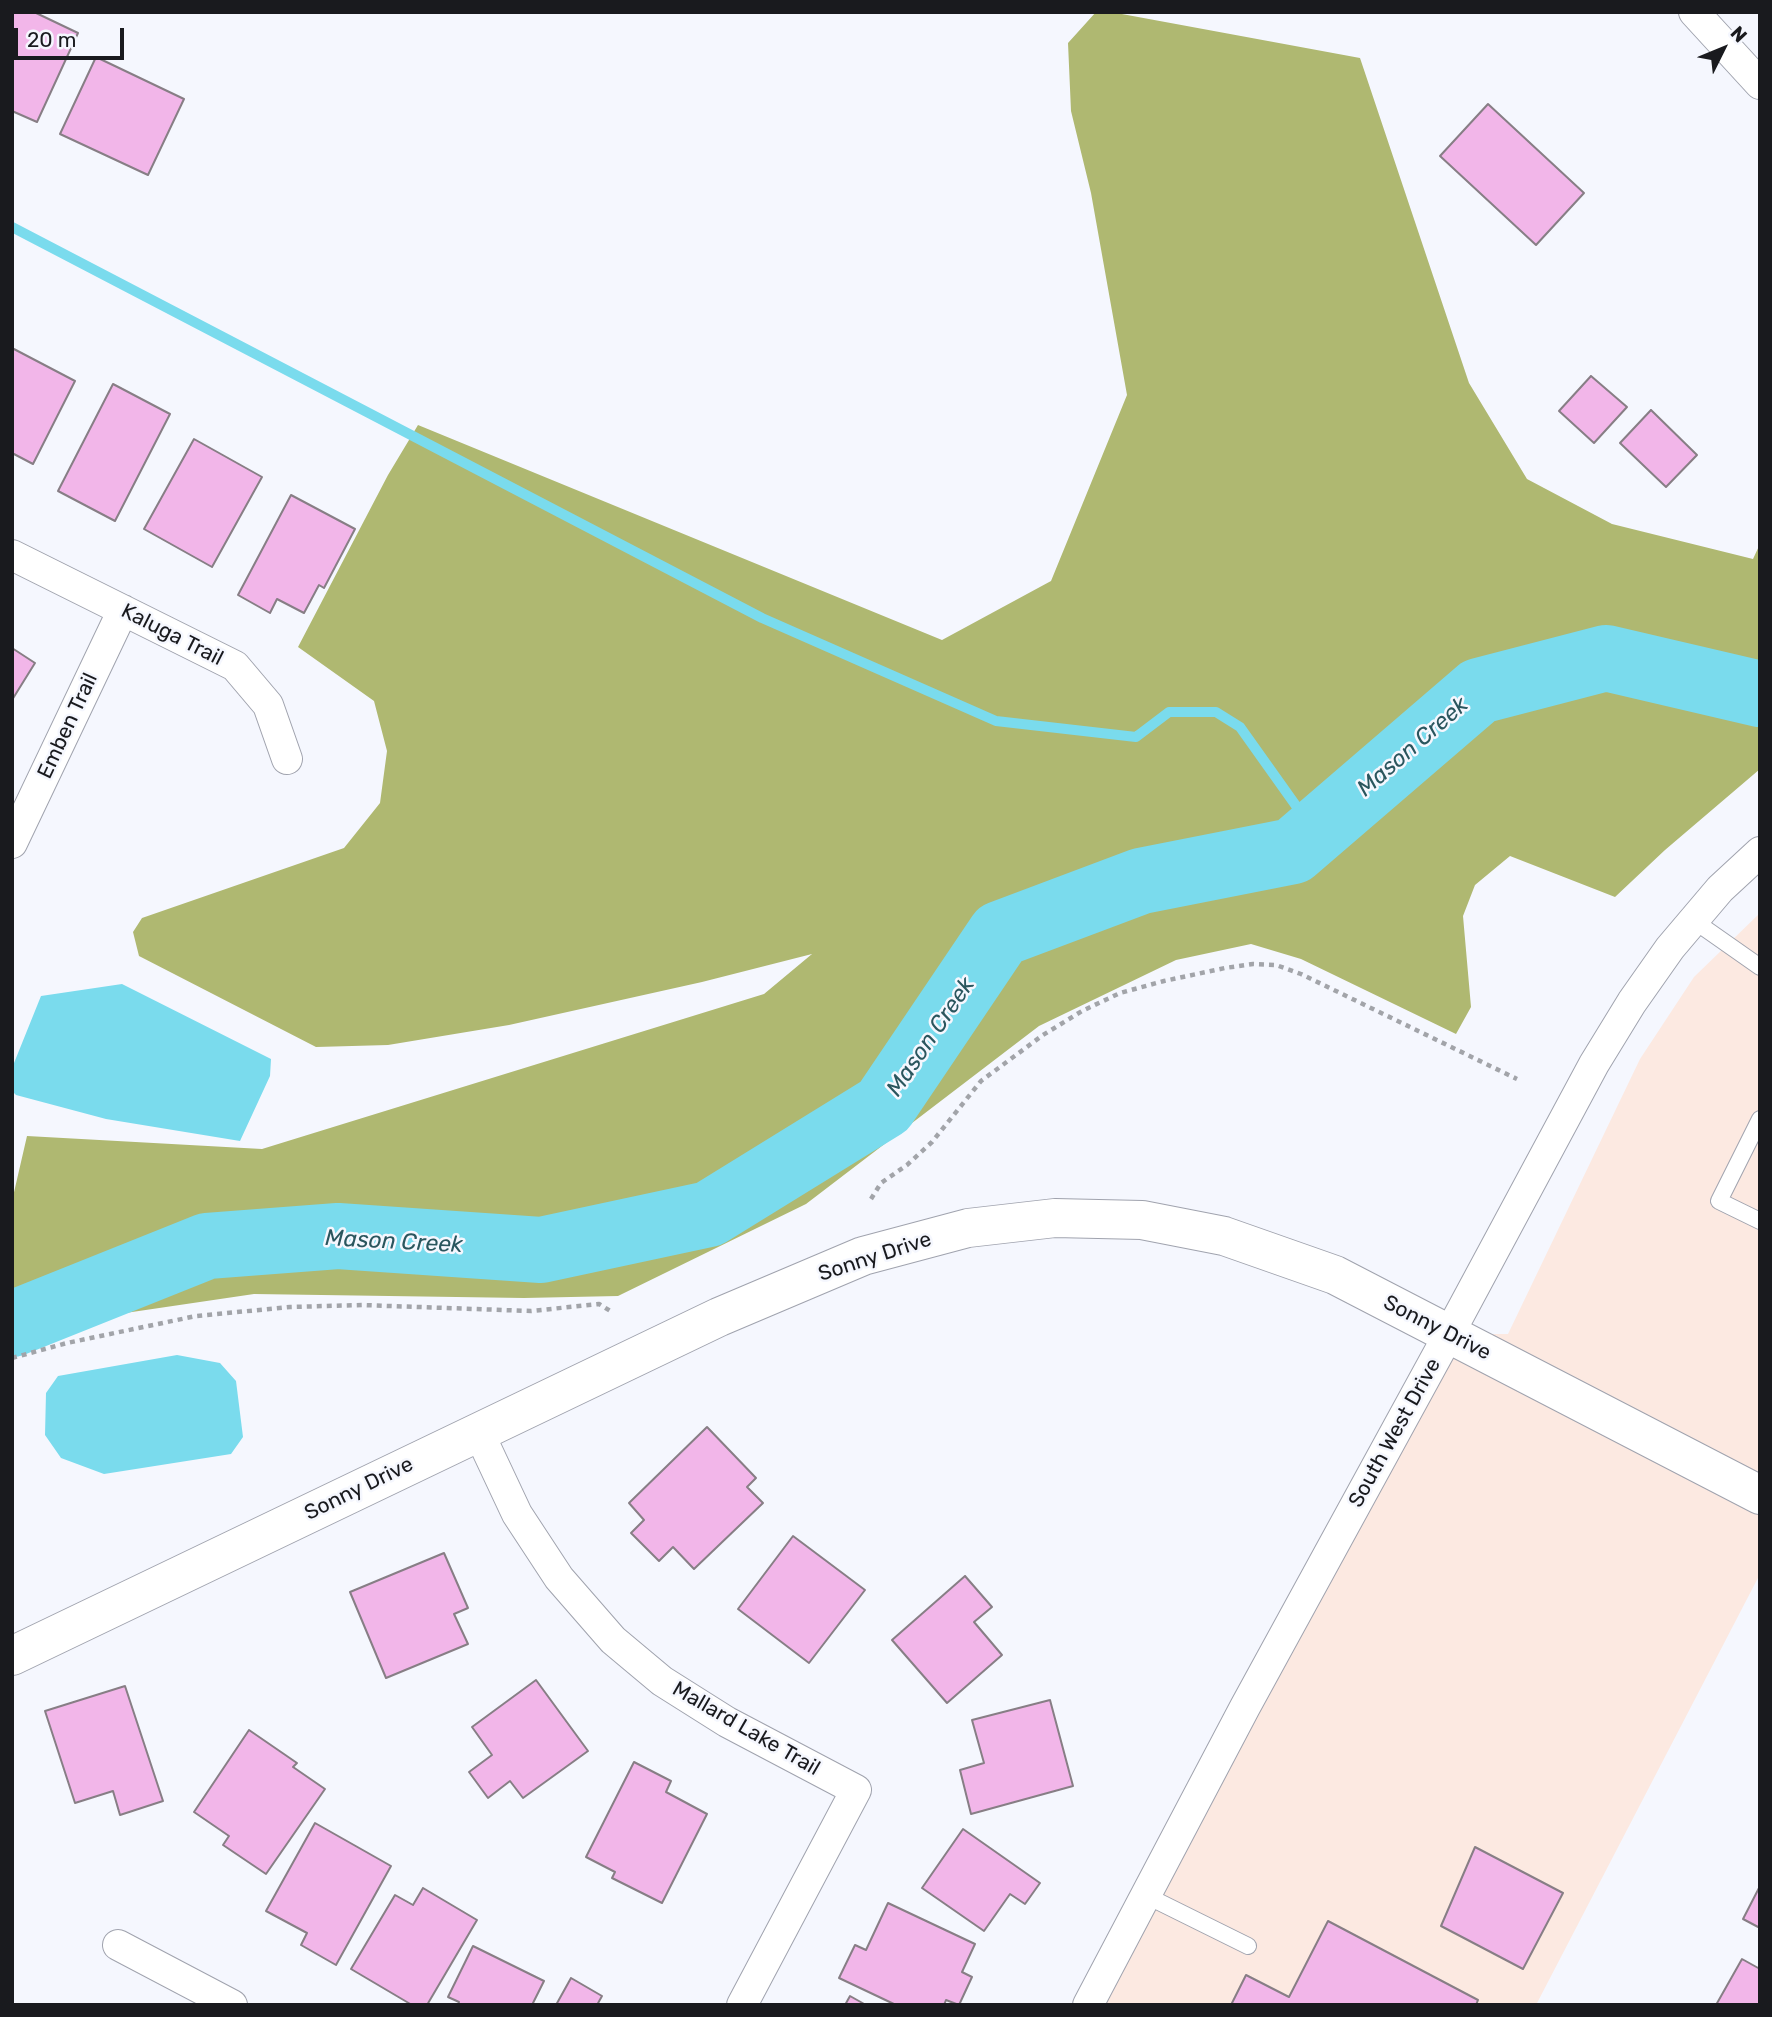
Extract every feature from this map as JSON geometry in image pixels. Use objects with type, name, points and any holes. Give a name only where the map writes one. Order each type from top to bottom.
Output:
[{"type":"street","points":[[1696,13],[1760,84]]},
{"type":"street","name":"Kaluga Trail","points":[[12,555],[235,666],[268,705],[287,759]]},
{"type":"street","name":"Emben Trail","points":[[12,843],[123,610]]},
{"type":"street","name":"South West Drive","points":[[1088,2005],[1251,1695],[1450,1334],[1594,1064],[1632,1002],[1670,948],[1720,889],[1760,852]]},
{"type":"street","name":"Sonny Drive","points":[[12,1656],[719,1317],[863,1256],[968,1228],[1055,1218],[1142,1220],[1224,1236],[1335,1275],[1760,1495]]},
{"type":"street","name":"Mallard Lake Trail","points":[[478,1431],[517,1514],[559,1578],[613,1640],[662,1681],[727,1722],[856,1790],[742,2005]]},
{"type":"street","points":[[118,1945],[232,2005]]},
{"type":"lane","points":[[1693,920],[1760,967]]},
{"type":"lane","points":[[1760,1119],[1719,1202],[1760,1222]]},
{"type":"lane","points":[[1145,1895],[1248,1947]]},
{"type":"path","points":[[871,1199],[881,1183],[907,1165],[932,1142],[981,1081],[1044,1035],[1082,1011],[1120,993],[1225,968],[1253,964],[1276,965],[1301,974],[1517,1079]]},
{"type":"path","points":[[12,1358],[67,1343],[184,1318],[290,1307],[362,1305],[531,1311],[599,1304],[612,1312]]},
{"type":"shaded area","points":[[1760,913],[1760,1574],[1536,2005],[1093,2005],[1449,1334],[1508,1334],[1640,1059],[1694,977]]},
{"type":"green space","points":[[1096,12],[1111,12],[1360,58],[1469,383],[1527,479],[1612,524],[1753,559],[1760,544],[1760,769],[1665,850],[1615,897],[1510,856],[1475,885],[1463,916],[1471,1007],[1456,1034],[1301,959],[1251,944],[1176,960],[1039,1026],[806,1204],[618,1296],[524,1298],[254,1294],[105,1316],[12,1343],[12,1201],[27,1136],[262,1149],[764,994],[812,954],[702,982],[509,1025],[388,1045],[316,1047],[139,956],[133,932],[142,918],[344,848],[380,803],[387,751],[374,701],[298,647],[388,475],[418,425],[942,640],[1051,581],[1127,395],[1091,193],[1071,111],[1068,43]]},
{"type":"water","points":[[122,984],[271,1059],[270,1076],[240,1141],[106,1119],[16,1095],[12,1091],[12,1068],[41,996]]},
{"type":"water","points":[[177,1355],[220,1363],[236,1381],[243,1437],[231,1454],[104,1474],[61,1458],[45,1435],[46,1393],[58,1376]]},
{"type":"building","points":[[12,12],[34,12],[78,33],[37,122],[12,111]]},
{"type":"building","points":[[96,57],[184,99],[148,175],[60,134]]},
{"type":"building","points":[[1488,104],[1584,193],[1536,245],[1440,156]]},
{"type":"building","points":[[12,348],[75,381],[33,464],[12,453]]},
{"type":"building","points":[[1591,376],[1627,407],[1594,443],[1559,411]]},
{"type":"building","points":[[113,384],[170,414],[115,521],[58,491]]},
{"type":"building","points":[[1651,410],[1697,455],[1666,487],[1620,443]]},
{"type":"building","points":[[194,439],[262,477],[212,567],[144,529]]},
{"type":"building","points":[[291,495],[355,529],[324,588],[319,585],[304,613],[277,599],[270,613],[238,595]]},
{"type":"building","points":[[12,648],[35,663],[12,700]]},
{"type":"building","points":[[707,1427],[756,1478],[747,1487],[763,1503],[694,1569],[673,1547],[659,1561],[631,1533],[644,1520],[629,1503]]},
{"type":"building","points":[[793,1536],[865,1590],[809,1663],[738,1609]]},
{"type":"building","points":[[444,1553],[468,1608],[454,1614],[468,1644],[386,1678],[350,1592]]},
{"type":"building","points":[[965,1576],[992,1607],[974,1622],[1002,1655],[947,1703],[892,1640]]},
{"type":"building","points":[[536,1680],[588,1751],[523,1798],[510,1781],[488,1798],[469,1772],[492,1755],[472,1727]]},
{"type":"building","points":[[125,1686],[163,1801],[120,1815],[113,1791],[75,1803],[45,1711]]},
{"type":"building","points":[[1050,1700],[1073,1786],[971,1814],[960,1770],[984,1763],[972,1720]]},
{"type":"building","points":[[249,1730],[297,1763],[293,1767],[325,1789],[266,1874],[223,1845],[229,1836],[194,1812]]},
{"type":"building","points":[[634,1762],[671,1781],[666,1792],[707,1814],[662,1903],[612,1878],[615,1872],[586,1857]]},
{"type":"building","points":[[315,1823],[391,1866],[336,1965],[301,1945],[307,1933],[266,1911]]},
{"type":"building","points":[[963,1829],[1040,1883],[1025,1904],[1010,1894],[984,1931],[922,1888]]},
{"type":"building","points":[[1475,1847],[1563,1893],[1523,1969],[1441,1926]]},
{"type":"building","points":[[1760,1886],[1760,1928],[1743,1919]]},
{"type":"building","points":[[423,1888],[477,1920],[427,2005],[412,2005],[351,1969],[395,1895],[413,1905]]},
{"type":"building","points":[[888,1903],[975,1944],[962,1972],[972,1977],[959,2005],[946,2000],[944,2005],[896,2005],[839,1978],[855,1945],[866,1950]]},
{"type":"building","points":[[1328,1921],[1478,2000],[1476,2005],[1231,2005],[1246,1975],[1289,1997]]},
{"type":"building","points":[[473,1946],[544,1981],[532,2005],[458,2005],[459,2002],[448,1997]]},
{"type":"building","points":[[1742,1959],[1760,1969],[1760,2005],[1716,2005]]},
{"type":"building","points":[[571,1978],[602,1996],[597,2005],[556,2005]]},
{"type":"building","points":[[850,1996],[866,2005],[845,2005]]},
{"type":"waterway","points":[[12,227],[762,618],[996,721],[1136,737],[1169,712],[1216,712],[1240,727],[1314,831]]},
{"type":"waterway","name":"Mason Creek","points":[[12,1324],[207,1246],[338,1236],[541,1250],[709,1214],[884,1106],[1000,934],[1141,881],[1293,851],[1479,691],[1606,658],[1760,694]]}]
